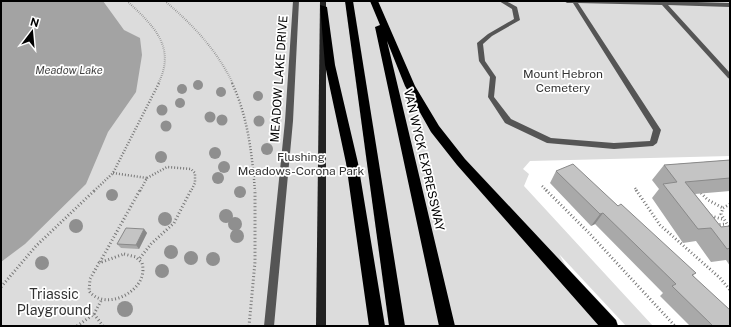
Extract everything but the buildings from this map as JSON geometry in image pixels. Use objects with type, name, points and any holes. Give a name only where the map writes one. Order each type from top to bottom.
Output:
[{"type":"highway","points":[[349,1],[397,326]]},
{"type":"highway","points":[[374,1],[410,86],[435,129],[461,162],[610,326]]},
{"type":"highway","name":"VAN WYCK EXPRESSWAY","points":[[374,1],[447,326]]},
{"type":"highway","points":[[323,4],[330,65],[352,163],[377,326]]},
{"type":"street","name":"MEADOW LAKE DRIVE","points":[[269,326],[289,121],[296,1]]},
{"type":"street","points":[[502,1],[515,8],[517,20],[490,35],[480,43],[482,61],[493,77],[491,97],[508,121],[550,141],[614,146],[653,143],[657,130],[575,2]]},
{"type":"street","points":[[567,1],[663,2],[730,5]]},
{"type":"street","points":[[663,2],[730,77]]},
{"type":"street","points":[[320,326],[321,65],[323,4]]},
{"type":"path","points":[[1,287],[36,246],[113,173],[165,71],[166,58],[163,43],[157,32],[127,1]]},
{"type":"path","points":[[165,1],[198,31],[224,67],[244,116],[252,151],[256,198],[254,277],[250,326]]},
{"type":"path","points":[[99,263],[124,254],[133,255],[140,258],[144,267],[143,274],[136,287],[120,298],[101,300],[92,296],[89,287],[90,279],[99,263],[148,178],[167,167],[191,169],[195,174],[195,183],[174,223],[151,244],[140,258]]},
{"type":"path","points":[[113,173],[148,178]]},
{"type":"path","points":[[542,186],[589,233],[675,326]]},
{"type":"path","points":[[635,188],[660,225],[720,278],[730,290]]},
{"type":"path","points":[[701,193],[708,200],[723,208]]},
{"type":"path","points":[[730,204],[723,208],[721,214],[722,219],[730,229]]},
{"type":"path","points":[[708,216],[722,219]]},
{"type":"path","points":[[716,232],[712,226],[726,224]]},
{"type":"path","points":[[77,326],[94,314],[101,300]]},
{"type":"path","points":[[94,314],[103,326]]},
{"type":"green space","name":"Flushing Meadows-Corona Park","points":[[1,1],[730,1],[730,156],[530,161],[523,169],[529,174],[524,186],[653,326],[626,326],[559,254],[601,326],[1,326]]},
{"type":"water","name":"Meadow Lake","points":[[1,1],[103,1],[124,30],[140,38],[142,55],[136,92],[108,132],[86,184],[25,244],[1,262]]},
{"type":"park label","name":"Mount Hebron Cemetery","points":[[563,81]]},
{"type":"park label","name":"Triassic Playground","points":[[54,302]]}]
